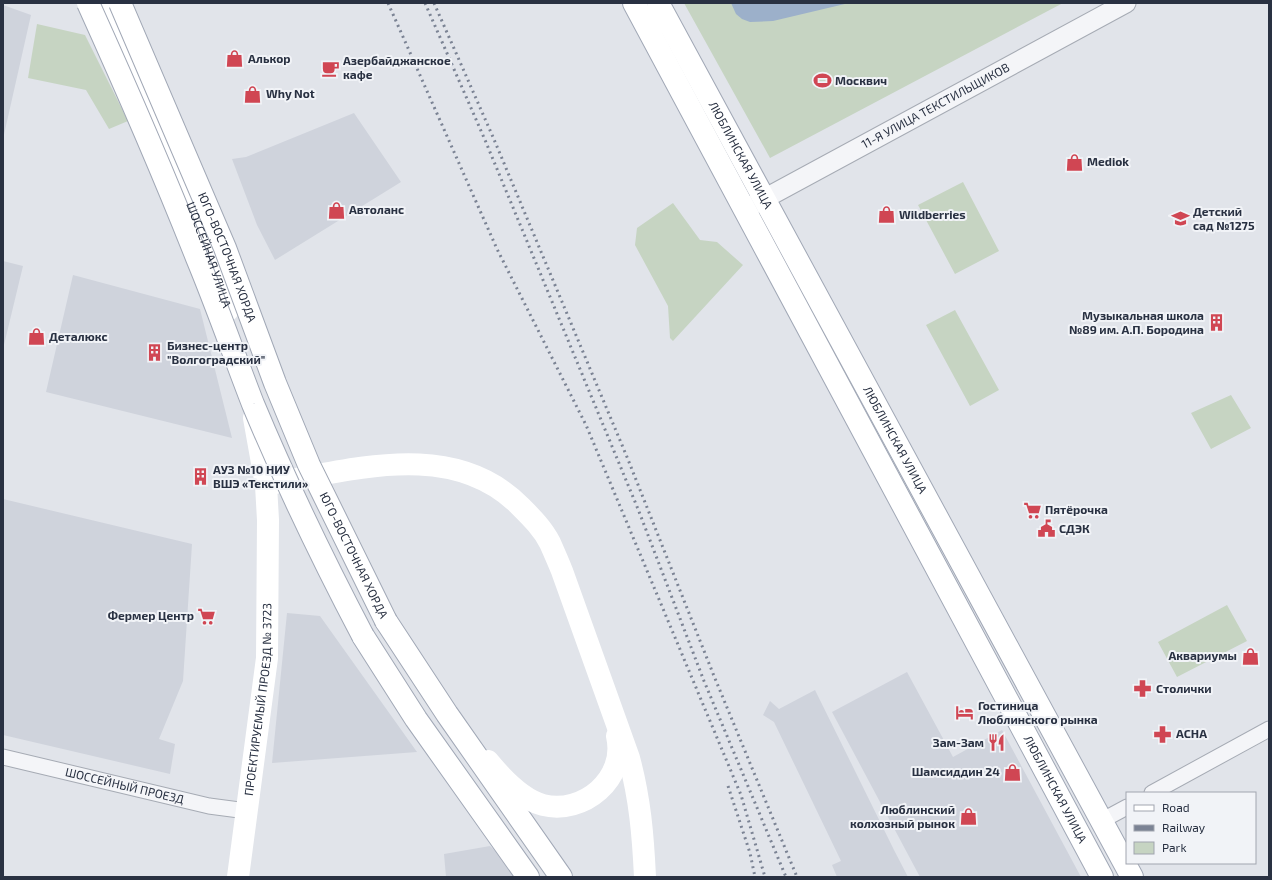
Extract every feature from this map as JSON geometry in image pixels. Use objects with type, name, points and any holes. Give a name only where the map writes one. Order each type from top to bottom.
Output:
[{"type":"main road","points":[[88,3],[117,66],[197,257],[253,404],[322,558],[363,636],[416,719],[528,877]]},
{"type":"main road","name":"ШОССЕЙНАЯ УЛИЦА","points":[[106,3],[192,208],[213,265],[233,327],[249,391],[266,485],[268,520]]},
{"type":"main road","name":"ЮГО-ВОСТОЧНАЯ ХОРДА","points":[[120,3],[225,248],[275,383],[310,465],[386,621],[447,714],[561,877]]},
{"type":"main road","name":"ЛЮБЛИНСКАЯ УЛИЦА","points":[[634,3],[754,204],[1132,877]]},
{"type":"main road","name":"ЛЮБЛИНСКАЯ УЛИЦА","points":[[658,3],[754,204],[1102,877]]},
{"type":"main road","points":[[266,485],[375,467],[417,463],[453,468],[484,479],[509,495],[535,521],[550,542],[562,571],[610,710],[629,758],[638,790],[644,836],[645,877]]},
{"type":"main road","name":"ПРОЕКТИРУЕМЫЙ ПРОЕЗД № 3723","points":[[238,877],[267,658],[268,520]]},
{"type":"main road","points":[[447,714],[490,764],[514,788],[532,801],[552,806],[563,806],[583,801],[592,796],[604,785],[612,772],[618,752],[618,742],[610,710]]},
{"type":"street","name":"11-Я УЛИЦА ТЕКСТИЛЬЩИКОВ","points":[[754,204],[1126,3]]},
{"type":"street","points":[[1154,792],[1269,729]]},
{"type":"street","name":"ШОССЕЙНЫЙ ПРОЕЗД","points":[[3,757],[209,806],[246,811]]},
{"type":"street","points":[[1101,821],[1126,808]]},
{"type":"shaded area","points":[[3,5],[31,15],[3,139]]},
{"type":"shaded area","points":[[354,113],[401,182],[275,260],[257,225],[232,159],[246,157]]},
{"type":"shaded area","points":[[3,261],[23,266],[3,349]]},
{"type":"shaded area","points":[[73,275],[200,309],[232,438],[46,392]]},
{"type":"shaded area","points":[[3,499],[192,544],[183,681],[159,739],[175,744],[170,774],[3,735]]},
{"type":"shaded area","points":[[287,613],[320,616],[417,752],[272,763]]},
{"type":"shaded area","name":"Люблинский колхозный рынок","points":[[907,672],[953,757],[1002,730],[1081,877],[920,877],[832,712]]},
{"type":"shaded area","points":[[815,690],[908,877],[837,877],[832,865],[841,861],[774,722],[763,715],[770,701],[779,709]]},
{"type":"shaded area","points":[[490,846],[512,867],[514,877],[446,877],[444,854]]},
{"type":"green space","name":"Москвич","points":[[684,3],[1063,3],[770,158]]},
{"type":"green space","points":[[37,24],[85,35],[128,121],[109,129],[86,90],[28,78]]},
{"type":"green space","points":[[963,182],[999,251],[955,274],[918,205]]},
{"type":"green space","points":[[673,203],[700,240],[717,242],[743,265],[673,341],[670,338],[668,306],[635,245],[637,228]]},
{"type":"green space","points":[[955,310],[999,390],[970,406],[926,325]]},
{"type":"green space","points":[[1231,395],[1251,428],[1211,449],[1191,413]]},
{"type":"green space","points":[[1227,605],[1247,641],[1177,677],[1158,642]]},
{"type":"water","points":[[731,3],[849,3],[773,21],[750,22],[742,19],[736,14]]},
{"type":"railway","points":[[388,3],[497,249],[586,425],[741,795],[765,877]]},
{"type":"railway","points":[[425,3],[485,140],[638,509],[704,681],[786,877]]},
{"type":"railway","points":[[434,3],[493,137],[627,457],[714,676],[797,877]]},
{"type":"railway","points":[[728,786],[750,853],[755,877]]},
{"type":"place","name":"Алькор","points":[[235,59]]},
{"type":"place","name":"Азербайджанское кафе","points":[[330,68]]},
{"type":"place","name":"Москвич","points":[[822,81]]},
{"type":"place","name":"Why Not","points":[[253,94]]},
{"type":"place","name":"Mediok","points":[[1074,162]]},
{"type":"place","name":"Автоланс","points":[[336,210]]},
{"type":"place","name":"Wildberries","points":[[886,215]]},
{"type":"place","name":"Детский сад №1275","points":[[1180,219]]},
{"type":"place","name":"Музыкальная школа №89 им. А.П. Бородина","points":[[1217,323]]},
{"type":"place","name":"Деталюкс","points":[[36,337]]},
{"type":"place","name":"Бизнес-центр \"Волгоградский\"","points":[[154,353]]},
{"type":"place","name":"АУЗ №10 НИУ ВШЭ «Текстили»","points":[[200,477]]},
{"type":"place","name":"Пятёрочка","points":[[1032,510]]},
{"type":"place","name":"СДЭК","points":[[1046,529]]},
{"type":"place","name":"Фермер Центр","points":[[207,616]]},
{"type":"place","name":"Аквариумы","points":[[1250,656]]},
{"type":"place","name":"Столички","points":[[1143,689]]},
{"type":"place","name":"Гостиница Люблинского рынка","points":[[965,713]]},
{"type":"place","name":"АСНА","points":[[1163,734]]},
{"type":"place","name":"Зам-Зам","points":[[997,743]]},
{"type":"place","name":"Шамсиддин 24","points":[[1013,772]]},
{"type":"place","name":"Люблинский колхозный рынок","points":[[968,817]]}]
